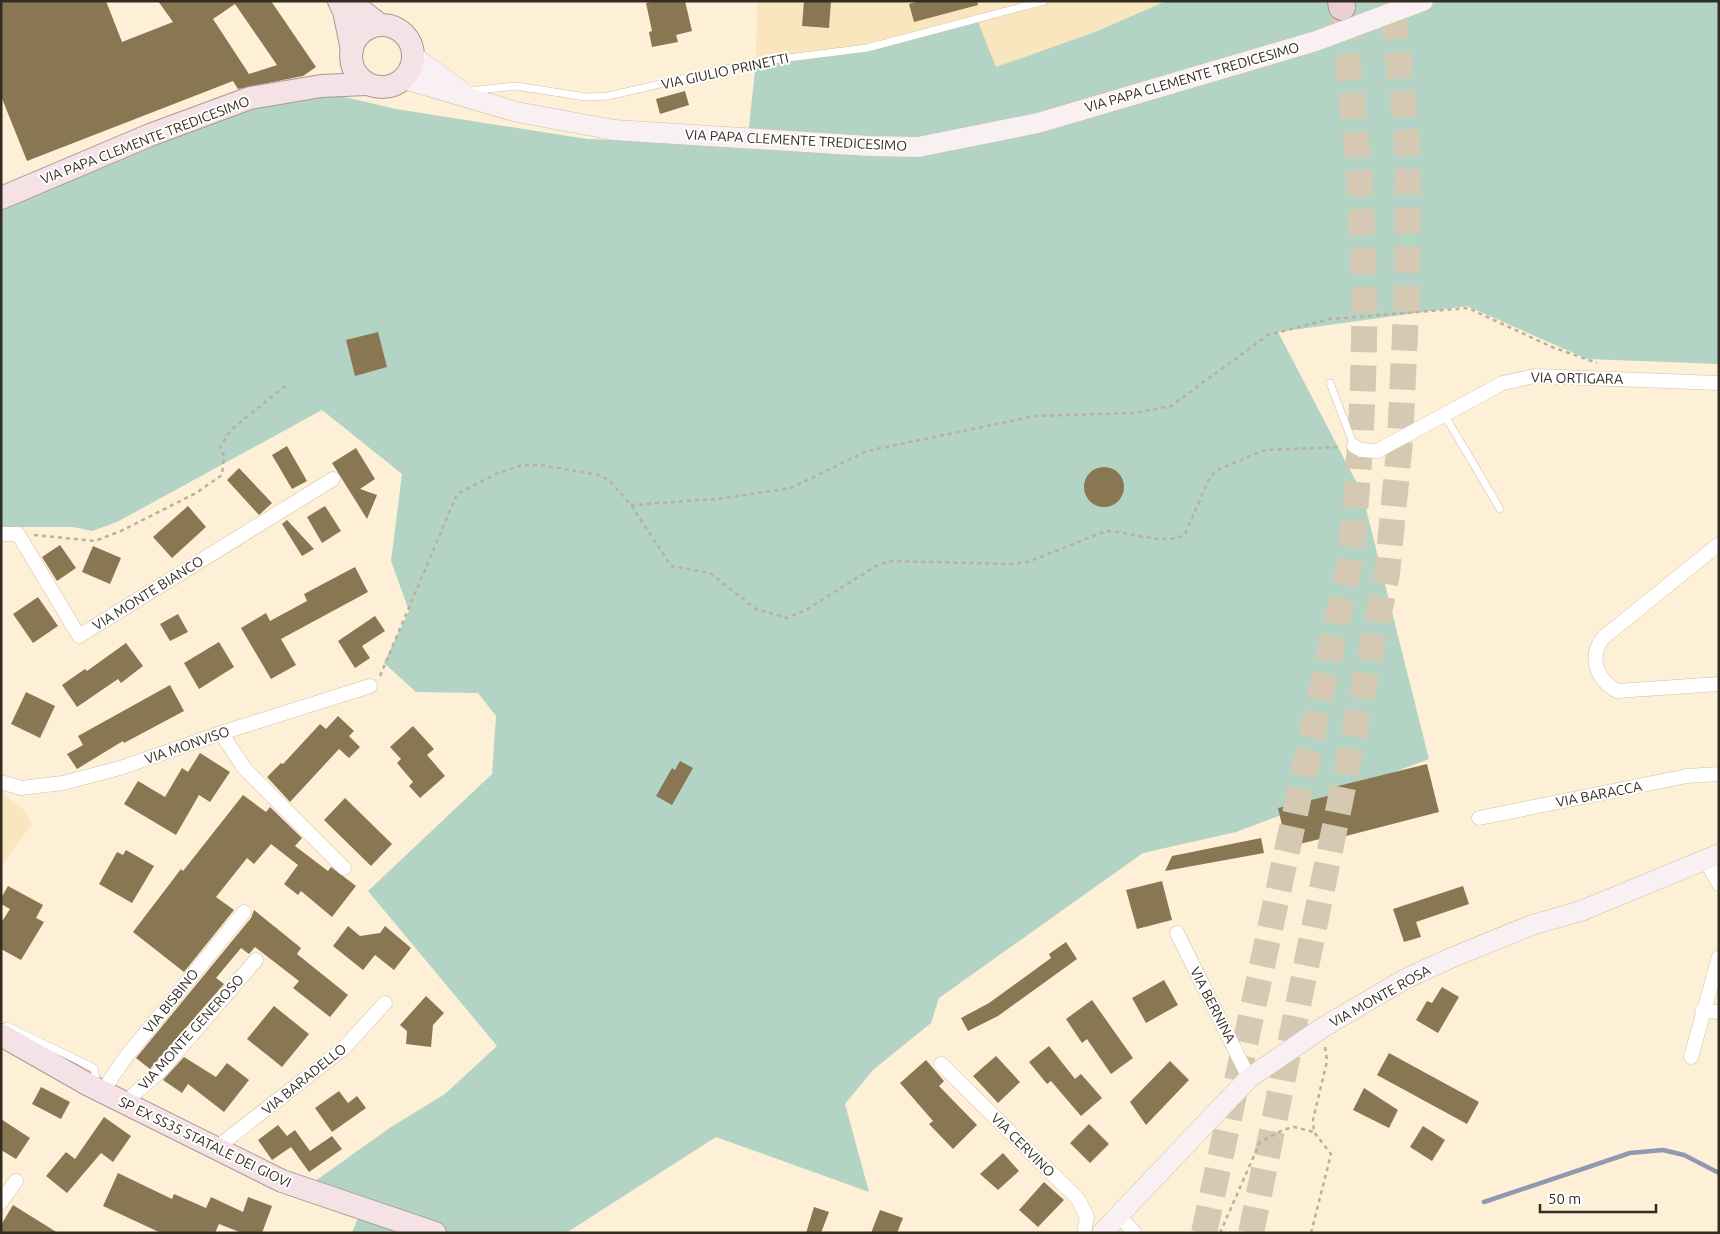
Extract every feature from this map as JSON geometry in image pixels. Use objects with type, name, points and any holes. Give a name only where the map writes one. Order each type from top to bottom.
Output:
[{"type":"main road","points":[[339,1],[344,11],[352,56],[356,74],[367,84],[382,88],[394,86],[404,79],[411,69],[414,57],[411,45],[404,34],[391,26],[380,25],[364,31],[356,40],[352,56]]},
{"type":"main road","points":[[349,1],[380,25]]},
{"type":"main road","name":"VIA PAPA CLEMENTE TREDICESIMO","points":[[321,86],[352,56]]},
{"type":"main road","name":"VIA PAPA CLEMENTE TREDICESIMO","points":[[1,198],[150,135],[250,98],[321,86],[367,84]]},
{"type":"main road","name":"SP EX SS35 STATALE DEI GIOVI","points":[[1,1035],[96,1089],[282,1181],[434,1233]]},
{"type":"main road","name":"SP EX SS35 STATALE DEI GIOVI","points":[[1,1048],[96,1089]]},
{"type":"street","name":"VIA PAPA CLEMENTE TREDICESIMO","points":[[404,79],[466,94],[517,112],[614,130],[860,146],[918,146],[1038,123],[1316,41],[1415,4]]},
{"type":"street","name":"VIA PAPA CLEMENTE TREDICESIMO","points":[[414,57],[466,94]]},
{"type":"street","name":"VIA ORTIGARA","points":[[1354,446],[1361,450],[1378,451],[1503,383],[1514,380],[1549,375],[1719,383]]},
{"type":"street","name":"VIA MONTE BIANCO","points":[[18,534],[79,636],[333,479]]},
{"type":"street","points":[[1,534],[18,534]]},
{"type":"street","points":[[1719,544],[1604,637],[1596,650],[1595,660],[1602,679],[1617,691],[1719,684]]},
{"type":"street","name":"VIA MONVISO","points":[[1,782],[21,788],[63,784],[120,768],[221,733],[370,686]]},
{"type":"street","points":[[221,733],[245,769],[344,868]]},
{"type":"street","name":"VIA BARACCA","points":[[1479,818],[1687,776],[1719,774]]},
{"type":"street","points":[[1713,858],[1719,884]]},
{"type":"street","name":"VIA MONTE ROSA","points":[[1102,1233],[1249,1078],[1322,1028],[1406,979],[1451,958],[1532,925],[1581,912],[1713,858]]},
{"type":"street","name":"VIA BISBINO","points":[[96,1089],[124,1058],[244,912]]},
{"type":"street","name":"VIA BERNINA","points":[[1177,933],[1249,1078]]},
{"type":"street","points":[[1691,1057],[1702,1011],[1719,957]]},
{"type":"street","name":"VIA MONTE GENEROSO","points":[[126,1104],[130,1097],[138,1093],[160,1071],[256,960]]},
{"type":"street","name":"VIA BARADELLO","points":[[216,1148],[343,1049],[385,1003]]},
{"type":"street","points":[[1702,1011],[1719,1012]]},
{"type":"street","name":"VIA CERVINO","points":[[941,1064],[1078,1200],[1087,1217],[1084,1233]]},
{"type":"street","points":[[1,1202],[16,1181]]},
{"type":"street","points":[[1119,1216],[1135,1233]]},
{"type":"lane","name":"VIA GIULIO PRINETTI","points":[[466,94],[516,86],[586,97],[608,96],[756,62],[867,48],[1044,1]]},
{"type":"lane","points":[[1330,383],[1354,446]]},
{"type":"lane","points":[[1444,414],[1500,509]]},
{"type":"lane","points":[[1,1028],[7,1026],[94,1068],[96,1089]]},
{"type":"path","points":[[631,506],[717,499],[791,488],[867,451],[1035,416],[1133,413],[1171,406],[1268,335],[1342,317],[1376,317],[1468,308],[1552,347],[1596,362],[1598,377]]},
{"type":"path","points":[[18,534],[94,541],[121,530],[196,493],[222,475],[224,456],[220,447],[230,431],[288,384]]},
{"type":"path","points":[[370,686],[380,675],[456,494],[498,473],[522,465],[540,465],[599,475],[609,480],[631,506],[671,566],[710,573],[756,609],[787,618],[804,612],[876,566],[890,561],[1012,564],[1028,562],[1106,531],[1119,531],[1168,540],[1178,539],[1185,534],[1210,477],[1219,469],[1265,450],[1307,450],[1354,446]]},
{"type":"path","points":[[1311,1233],[1331,1154],[1314,1132],[1313,1120],[1327,1061],[1322,1028]]},
{"type":"path","points":[[1220,1233],[1260,1142],[1283,1130],[1294,1127],[1314,1132]]},
{"type":"shaded area","points":[[757,1],[1166,1],[1095,32],[996,67],[867,48],[756,62]]},
{"type":"shaded area","points":[[1,792],[22,808],[32,824],[1,867]]},
{"type":"green space","points":[[1166,1],[1719,1],[1719,364],[1587,359],[1467,306],[1278,332],[1362,493],[1429,759],[1236,832],[1143,853],[939,998],[931,1023],[873,1070],[845,1104],[869,1192],[716,1137],[566,1233],[352,1233],[359,1215],[311,1184],[391,1127],[445,1094],[497,1046],[368,891],[492,774],[496,716],[478,693],[416,692],[384,663],[409,611],[391,561],[402,474],[322,410],[117,522],[92,531],[73,527],[1,527],[1,201],[257,104],[327,93],[396,109],[587,139],[747,144],[756,62],[867,48],[977,19],[996,67],[1095,32]]},
{"type":"building","points":[[1,1],[106,1],[122,42],[173,22],[158,1],[271,1],[316,67],[303,76],[238,89],[233,81],[27,161],[1,96]],"holes":[[[235,4],[277,65],[249,74],[213,19]]]},
{"type":"building","points":[[655,1],[685,1],[692,31],[676,35],[678,42],[652,47],[649,32],[652,31],[646,3]]},
{"type":"building","points":[[804,1],[831,1],[829,28],[802,26]]},
{"type":"building","points":[[920,1],[977,1],[978,5],[914,22],[909,4]]},
{"type":"building","points":[[685,91],[689,105],[660,114],[656,99]]},
{"type":"building","points":[[378,332],[387,367],[355,376],[346,340]]},
{"type":"building","points":[[287,446],[307,481],[292,489],[272,455]]},
{"type":"building","points":[[356,448],[375,479],[360,489],[377,495],[367,519],[332,463]]},
{"type":"building","points":[[1108,467],[1115,470],[1121,476],[1124,487],[1123,495],[1115,504],[1108,507],[1100,507],[1093,504],[1085,495],[1084,483],[1087,476],[1096,468]]},
{"type":"building","points":[[239,468],[272,503],[259,515],[227,480]]},
{"type":"building","points":[[188,506],[206,527],[172,558],[153,537]]},
{"type":"building","points":[[325,506],[341,531],[322,543],[307,517]]},
{"type":"building","points":[[287,520],[314,549],[302,556],[282,524]]},
{"type":"building","points":[[60,545],[76,568],[57,581],[42,557]]},
{"type":"building","points":[[93,546],[121,558],[110,584],[82,572]]},
{"type":"building","points":[[355,567],[368,592],[281,639],[296,665],[271,679],[241,628],[266,613],[270,621],[307,601],[304,594]]},
{"type":"building","points":[[38,597],[58,626],[33,643],[13,614]]},
{"type":"building","points":[[178,614],[188,632],[170,641],[160,624]]},
{"type":"building","points":[[375,616],[385,631],[362,646],[370,658],[355,668],[338,641]]},
{"type":"building","points":[[219,642],[234,667],[199,689],[184,663]]},
{"type":"building","points":[[126,643],[143,666],[121,683],[118,679],[77,707],[62,685],[85,669],[87,671]]},
{"type":"building","points":[[170,685],[184,711],[124,743],[123,741],[77,769],[67,754],[83,745],[78,736]]},
{"type":"building","points":[[26,692],[55,706],[40,738],[11,724]]},
{"type":"building","points":[[338,716],[354,731],[349,736],[360,747],[349,758],[339,749],[290,802],[267,777],[281,763],[283,764],[320,724],[326,729]]},
{"type":"building","points":[[413,726],[434,749],[427,755],[445,776],[420,798],[409,786],[413,782],[397,763],[401,759],[390,747]]},
{"type":"building","points":[[200,753],[230,772],[210,802],[199,795],[176,835],[124,804],[138,781],[165,797],[182,768],[188,772]]},
{"type":"building","points":[[680,761],[693,768],[672,805],[656,796],[672,768],[675,770]]},
{"type":"building","points":[[1427,764],[1439,812],[1346,836],[1345,833],[1287,847],[1278,808],[1336,794],[1334,787]]},
{"type":"building","points":[[243,795],[266,812],[270,807],[302,838],[295,846],[328,871],[331,867],[356,886],[332,917],[301,891],[298,895],[284,884],[298,865],[271,844],[254,864],[247,858],[216,897],[234,910],[184,972],[133,932],[181,869],[183,871]]},
{"type":"building","points":[[345,798],[392,844],[371,866],[324,820]]},
{"type":"building","points":[[1261,838],[1264,853],[1165,871],[1172,856]]},
{"type":"building","points":[[126,850],[154,866],[132,903],[99,884],[117,852],[123,855]]},
{"type":"building","points":[[1162,881],[1172,920],[1137,929],[1126,890]]},
{"type":"building","points":[[8,886],[43,905],[36,918],[44,922],[21,960],[1,949],[1,923],[10,909],[1,904],[1,898]]},
{"type":"building","points":[[1463,886],[1469,904],[1416,922],[1421,937],[1404,942],[1393,909]]},
{"type":"building","points":[[254,910],[301,948],[297,954],[348,995],[330,1017],[293,988],[299,981],[255,947],[249,954],[241,948],[216,978],[224,984],[150,1069],[136,1058],[251,918]]},
{"type":"building","points":[[348,926],[360,936],[380,933],[385,926],[411,948],[394,970],[375,955],[363,970],[333,946]]},
{"type":"building","points":[[1066,942],[1077,959],[998,1016],[968,1031],[961,1018],[989,1003],[1051,958],[1049,954]]},
{"type":"building","points":[[1164,980],[1178,1005],[1146,1023],[1132,998]]},
{"type":"building","points":[[1442,987],[1459,997],[1438,1033],[1416,1020],[1427,1001],[1432,1003]]},
{"type":"building","points":[[426,996],[444,1013],[433,1025],[431,1047],[406,1044],[407,1031],[400,1025]]},
{"type":"building","points":[[1092,1000],[1133,1058],[1111,1074],[1087,1039],[1082,1043],[1066,1019]]},
{"type":"building","points":[[274,1006],[309,1034],[282,1067],[247,1039]]},
{"type":"building","points":[[1049,1046],[1075,1079],[1081,1074],[1102,1098],[1081,1116],[1051,1081],[1047,1084],[1029,1062]]},
{"type":"building","points":[[1389,1053],[1479,1102],[1467,1124],[1377,1075]]},
{"type":"building","points":[[996,1056],[1020,1082],[998,1103],[973,1076]]},
{"type":"building","points":[[184,1057],[216,1077],[227,1063],[249,1080],[224,1112],[188,1084],[182,1093],[163,1080]]},
{"type":"building","points":[[926,1060],[944,1081],[939,1086],[977,1125],[953,1149],[929,1124],[933,1121],[900,1083]]},
{"type":"building","points":[[1170,1061],[1189,1080],[1146,1125],[1130,1102]]},
{"type":"building","points":[[41,1087],[70,1102],[61,1119],[32,1104]]},
{"type":"building","points":[[1364,1088],[1398,1110],[1389,1128],[1353,1110]]},
{"type":"building","points":[[339,1091],[348,1103],[357,1096],[366,1108],[332,1132],[315,1108]]},
{"type":"building","points":[[104,1117],[131,1136],[113,1162],[101,1153],[67,1193],[46,1176],[66,1152],[75,1159]]},
{"type":"building","points":[[1,1119],[30,1138],[16,1159],[1,1150]]},
{"type":"building","points":[[1089,1124],[1109,1144],[1090,1163],[1070,1143]]},
{"type":"building","points":[[278,1125],[287,1136],[295,1130],[310,1151],[332,1136],[342,1149],[309,1172],[291,1147],[272,1160],[258,1140]]},
{"type":"building","points":[[1423,1126],[1445,1140],[1432,1161],[1410,1147]]},
{"type":"building","points":[[1003,1153],[1019,1171],[998,1190],[980,1174]]},
{"type":"building","points":[[118,1173],[172,1199],[174,1194],[206,1208],[211,1197],[243,1212],[248,1197],[272,1206],[262,1233],[242,1233],[219,1224],[215,1233],[161,1233],[103,1206]]},
{"type":"building","points":[[1044,1182],[1064,1200],[1038,1227],[1019,1210]]},
{"type":"building","points":[[13,1205],[58,1233],[1,1233],[1,1225]]},
{"type":"building","points":[[814,1207],[829,1212],[821,1233],[806,1233]]},
{"type":"building","points":[[880,1210],[903,1218],[897,1233],[871,1233]]},
{"type":"waterway","points":[[1484,1202],[1630,1153],[1663,1150],[1684,1155],[1719,1173]]},
{"type":"tunnel","points":[[1251,1233],[1387,574],[1400,441],[1407,291],[1408,151],[1392,1]]},
{"type":"tunnel","points":[[1204,1233],[1351,556],[1361,421],[1364,298],[1359,173],[1342,7]]}]
